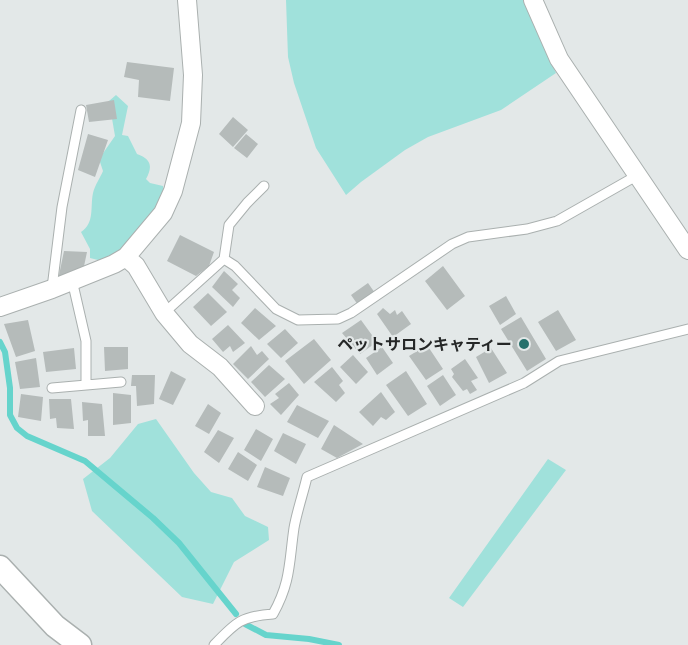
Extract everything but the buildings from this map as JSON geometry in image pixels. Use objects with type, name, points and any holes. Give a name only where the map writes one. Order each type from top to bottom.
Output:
[{"type":"street","points":[[0,306],[52,289],[114,264],[126,257],[163,213],[173,190],[191,123],[193,75],[187,0]]},
{"type":"street","points":[[533,0],[559,59],[688,250]]},
{"type":"street","points":[[126,257],[136,266],[164,313],[190,344],[220,367],[255,405]]},
{"type":"street","points":[[0,567],[55,626],[80,645]]},
{"type":"lane","points":[[52,289],[62,207],[81,110]]},
{"type":"lane","points":[[224,259],[235,266],[276,309],[298,320],[338,319],[351,314],[452,244],[468,237],[528,229],[557,221],[638,175]]},
{"type":"lane","points":[[164,313],[224,259],[229,225],[247,202],[264,186]]},
{"type":"lane","points":[[72,280],[86,341],[86,385]]},
{"type":"lane","points":[[214,645],[234,625],[252,616],[273,614],[277,608],[291,568],[294,527],[307,477],[524,383],[559,361],[688,329]]},
{"type":"lane","points":[[52,388],[121,382]]},
{"type":"shaded area","points":[[286,0],[523,0],[556,73],[501,110],[428,137],[405,150],[346,195],[316,148],[294,83],[288,57]]},
{"type":"shaded area","points":[[116,95],[128,106],[122,135],[128,136],[137,154],[148,161],[150,170],[146,179],[150,183],[163,186],[164,192],[161,210],[127,250],[102,261],[90,258],[90,249],[81,232],[90,219],[93,193],[103,171],[99,159],[115,136],[109,101]]},
{"type":"shaded area","points":[[156,419],[194,473],[211,492],[232,498],[245,516],[268,527],[269,540],[234,562],[213,604],[182,597],[92,511],[83,479],[110,458],[138,424]]},
{"type":"shaded area","points":[[548,459],[566,470],[463,607],[449,598]]},
{"type":"waterway","points":[[0,342],[5,352],[10,388],[10,415],[17,428],[27,436],[85,461],[153,518],[179,543],[236,614]]},
{"type":"waterway","points":[[245,624],[266,635],[309,639],[339,645]]},
{"type":"place","name":"ペットサロンキャティー","points":[[524,344]]}]
